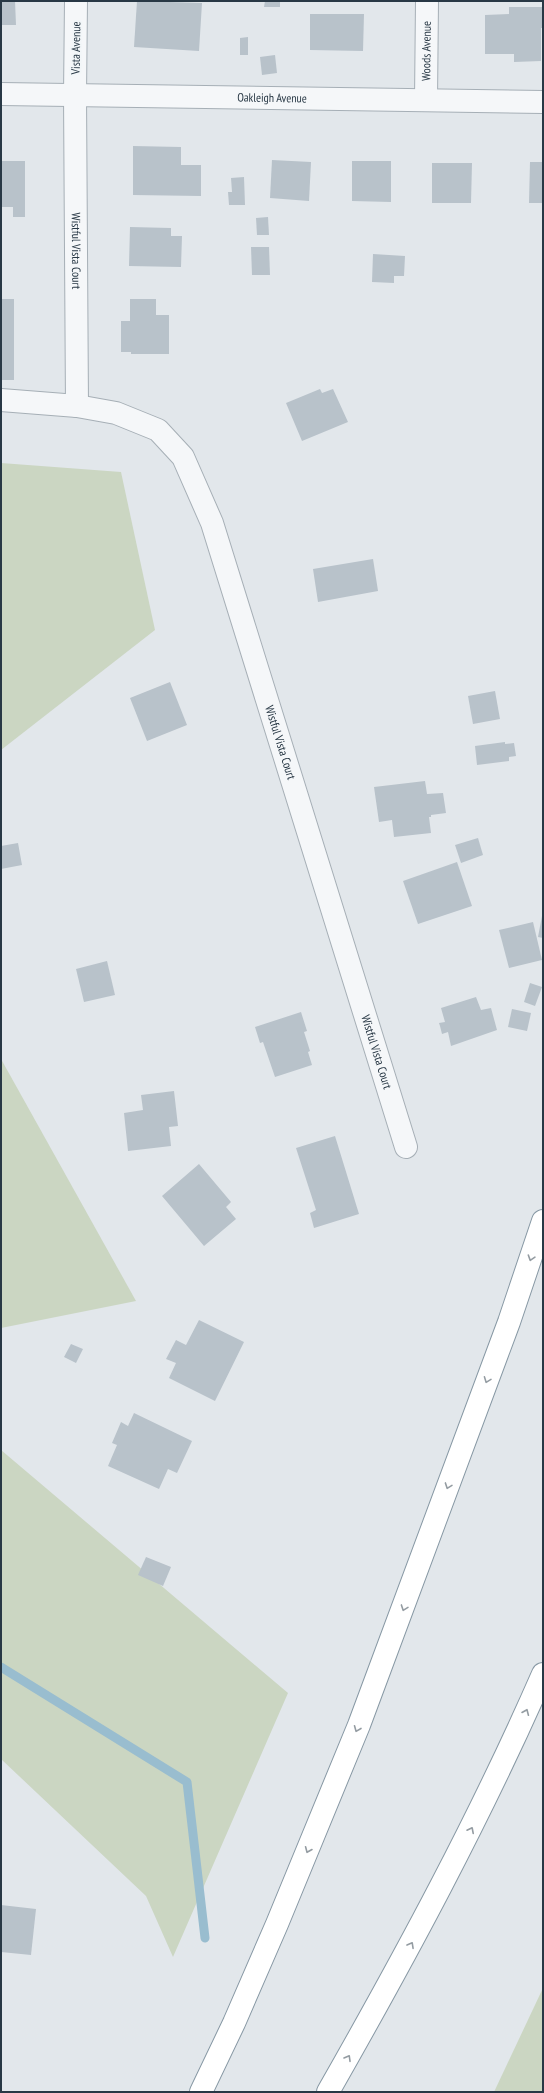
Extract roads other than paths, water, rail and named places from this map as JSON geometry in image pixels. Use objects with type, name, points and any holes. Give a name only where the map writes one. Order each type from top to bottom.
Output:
[{"type":"highway","points":[[201,2092],[234,2023],[277,1924],[359,1725],[509,1322],[543,1221]]},
{"type":"highway","points":[[328,2092],[423,1923],[473,1827],[543,1674]]},
{"type":"street","name":"Vista Avenue","points":[[75,95],[76,1]]},
{"type":"street","name":"Woods Avenue","points":[[426,100],[427,1]]},
{"type":"street","name":"Oakleigh Avenue","points":[[1,94],[543,102]]},
{"type":"street","name":"Wistful Vista Court","points":[[75,95],[77,406]]},
{"type":"street","name":"Wistful Vista Court","points":[[1,400],[77,406],[116,413],[158,430],[183,457],[212,524],[406,1147]]},
{"type":"waterway","points":[[1,1667],[187,1782],[205,1938]]}]
